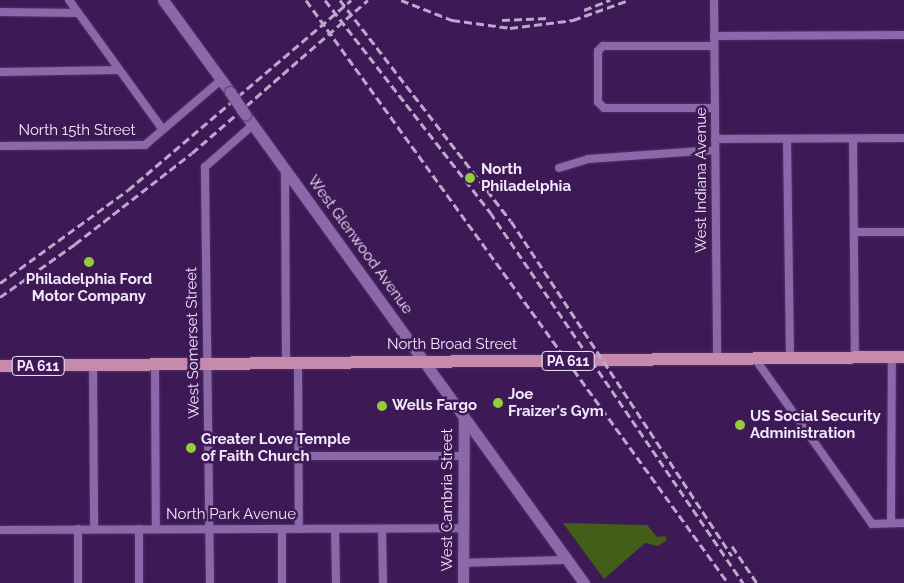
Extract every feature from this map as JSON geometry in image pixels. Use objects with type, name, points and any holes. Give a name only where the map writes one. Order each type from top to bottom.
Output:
[{"type":"main road","name":"West Glenwood Avenue","points":[[163,0],[584,583]]},
{"type":"main road","name":"North Broad Street","points":[[0,366],[424,360],[717,361],[898,357]]},
{"type":"main road","name":"West Cambria Street","points":[[463,583],[464,417]]},
{"type":"street","points":[[69,0],[163,130]]},
{"type":"street","name":"West Indiana Avenue","points":[[714,0],[717,361]]},
{"type":"street","points":[[0,12],[78,12]]},
{"type":"street","points":[[714,36],[904,35]]},
{"type":"street","points":[[714,46],[603,46],[598,51],[598,102],[602,106],[715,108]]},
{"type":"street","points":[[0,72],[119,70]]},
{"type":"street","name":"North 15th Street","points":[[0,146],[145,144],[221,80]]},
{"type":"street","name":"West Somerset Street","points":[[210,583],[205,167],[254,124]]},
{"type":"street","points":[[715,139],[904,138]]},
{"type":"street","points":[[853,139],[855,358]]},
{"type":"street","points":[[787,140],[790,359]]},
{"type":"street","points":[[559,168],[588,159],[715,150]]},
{"type":"street","points":[[285,167],[292,363],[299,456],[299,529]]},
{"type":"street","points":[[854,232],[904,232]]},
{"type":"street","points":[[891,523],[898,357]]},
{"type":"street","points":[[756,360],[854,502],[872,524],[904,523]]},
{"type":"street","points":[[155,365],[156,529]]},
{"type":"street","points":[[93,366],[94,528]]},
{"type":"street","points":[[299,456],[463,456]]},
{"type":"street","name":"North Park Avenue","points":[[0,530],[94,528],[209,530],[463,528]]},
{"type":"street","points":[[382,528],[383,583]]},
{"type":"street","points":[[78,529],[78,583]]},
{"type":"street","points":[[139,529],[139,583]]},
{"type":"street","points":[[282,529],[282,583]]},
{"type":"street","points":[[335,529],[336,583]]},
{"type":"street","points":[[463,563],[567,560]]},
{"type":"green space","points":[[563,523],[647,525],[657,537],[665,536],[667,540],[658,546],[645,543],[604,579]]},
{"type":"railway","points":[[306,0],[728,583]]},
{"type":"railway","points":[[325,0],[490,212],[743,583]]},
{"type":"railway","points":[[340,0],[511,221],[732,556]]},
{"type":"railway","points":[[0,283],[128,190],[351,0]]},
{"type":"railway","points":[[0,297],[75,244],[192,153],[368,0]]},
{"type":"railway","points":[[401,0],[452,20],[510,28],[573,20],[629,0]]},
{"type":"railway","points":[[584,10],[610,0]]},
{"type":"railway","points":[[502,20],[549,18]]},
{"type":"railway","points":[[732,546],[757,583]]},
{"type":"place","name":"North Philadelphia","points":[[470,178]]},
{"type":"place","name":"Philadelphia Ford Motor Company","points":[[89,262]]},
{"type":"place","name":"Joe Fraizer's Gym","points":[[498,403]]},
{"type":"place","name":"Wells Fargo","points":[[382,406]]},
{"type":"place","name":"US Social Security Administration","points":[[740,425]]},
{"type":"place","name":"Greater Love Temple of Faith Church","points":[[191,448]]}]
